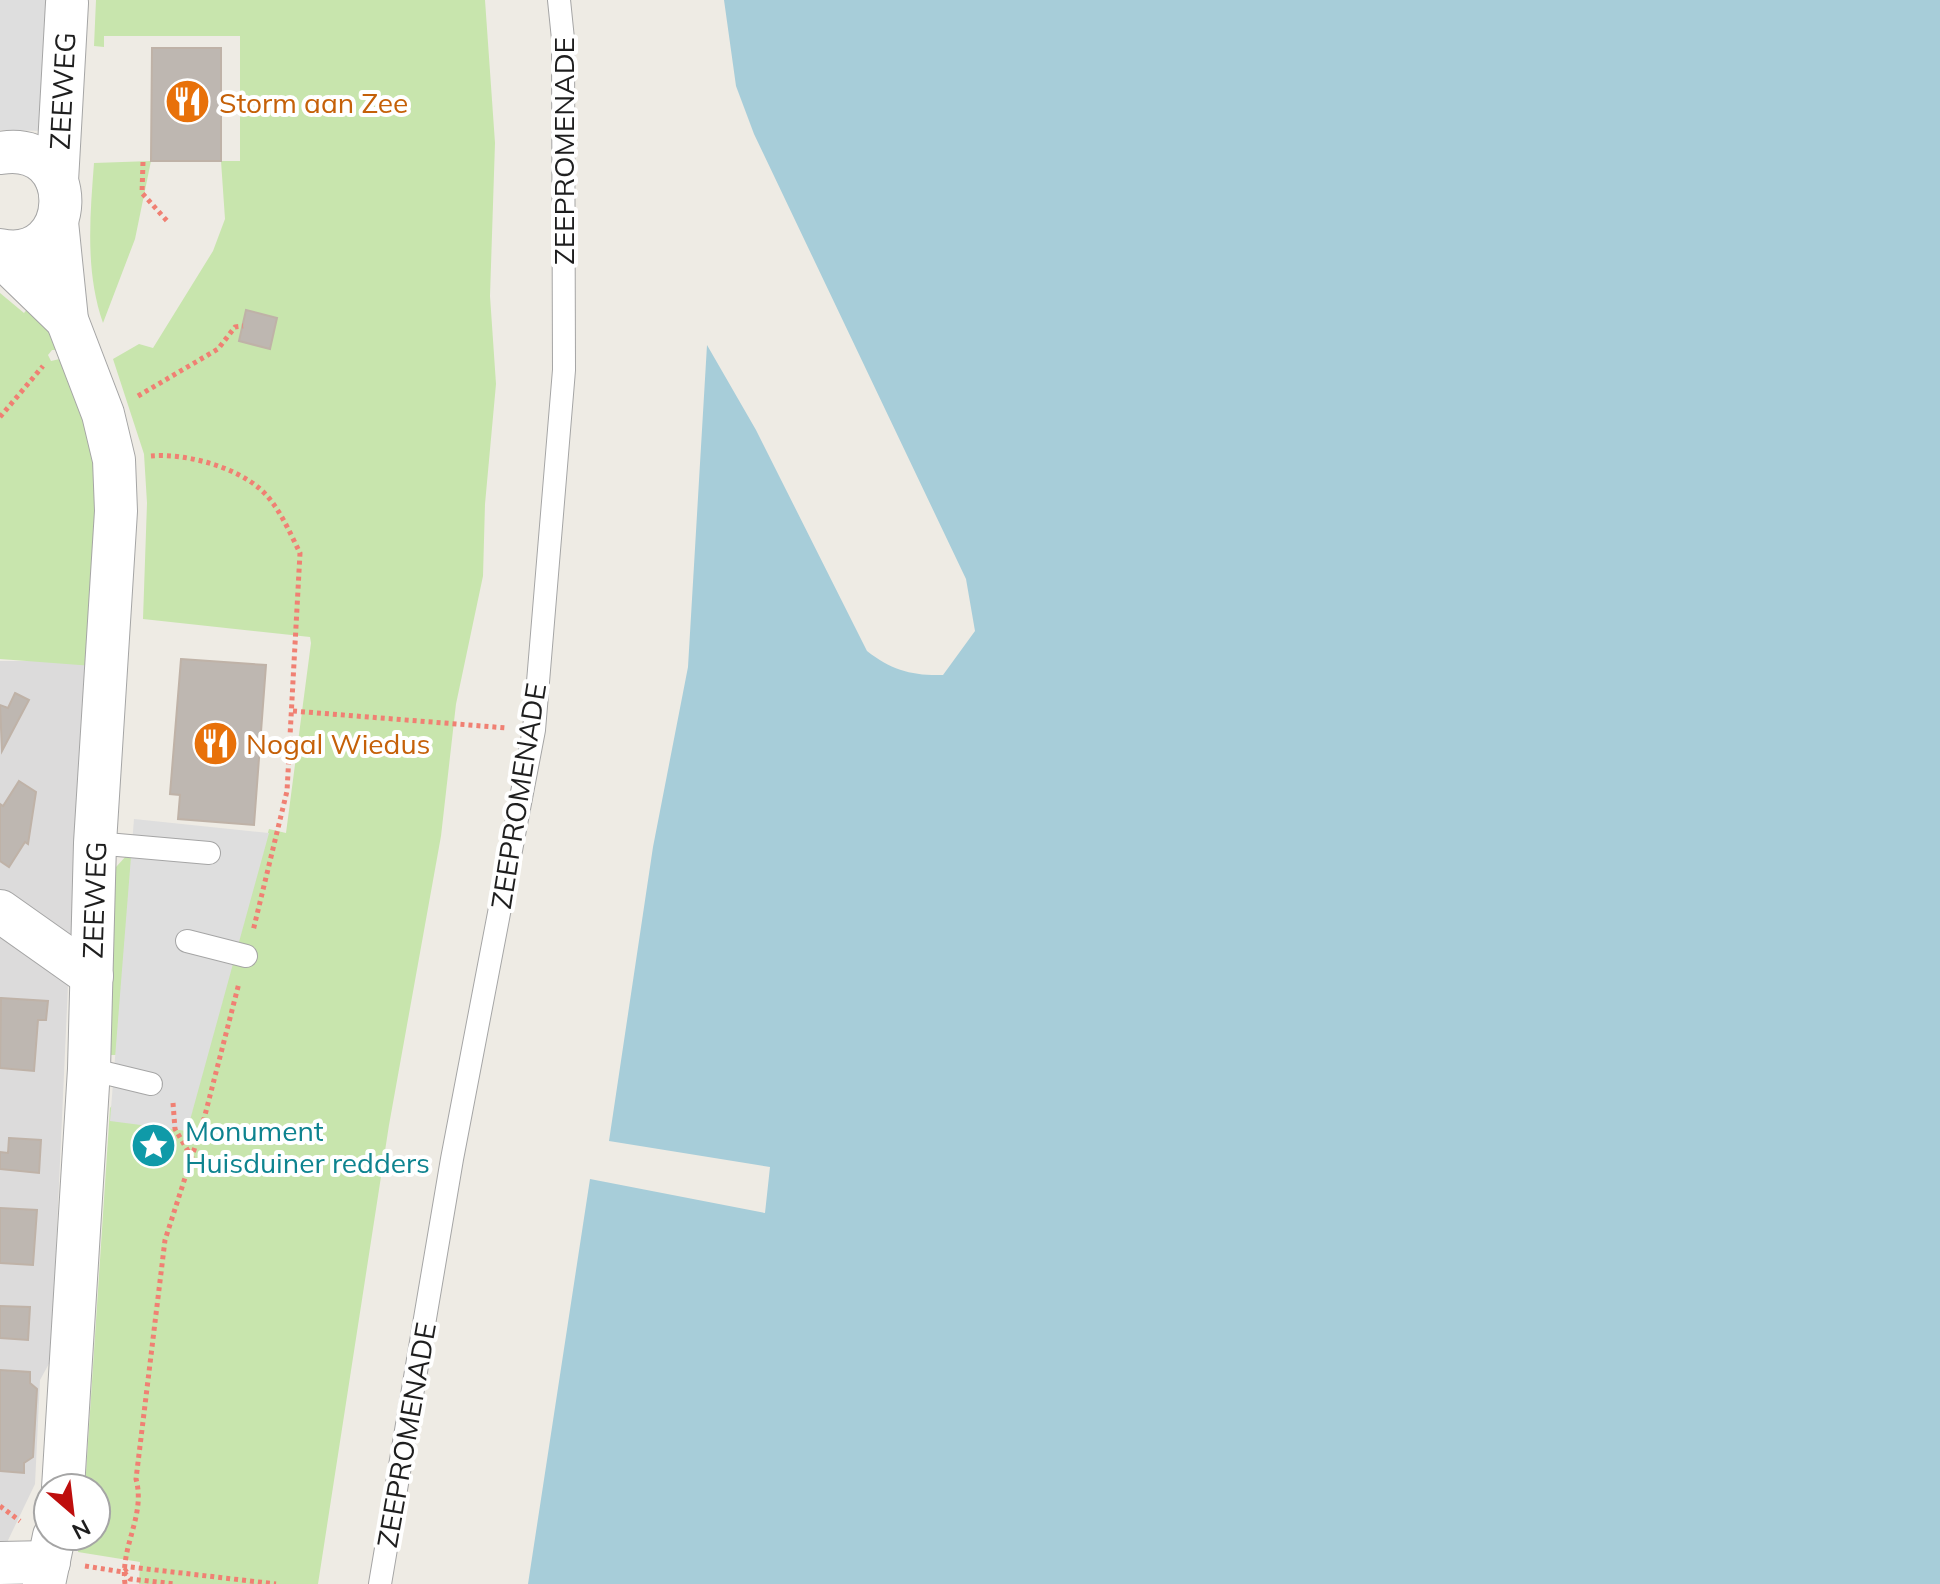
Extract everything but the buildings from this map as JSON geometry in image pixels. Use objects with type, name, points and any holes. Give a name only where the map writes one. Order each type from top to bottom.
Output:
[{"type":"street","name":"ZEEWEG","points":[[59,338],[57,222],[62,202],[57,181],[67,2]]},
{"type":"street","points":[[0,153],[29,154],[50,170],[57,181]]},
{"type":"street","points":[[0,253],[24,251],[38,245],[57,222]]},
{"type":"street","name":"ZEEWEG","points":[[0,253],[59,338],[103,414],[114,460],[116,511],[95,843],[89,1069],[64,1472]]},
{"type":"street","points":[[0,911],[92,976]]},
{"type":"street","points":[[0,1563],[49,1561]]},
{"type":"lane","name":"ZEEPROMENADE","points":[[380,1584],[452,1159],[534,730],[564,370],[563,39],[559,0]]},
{"type":"lane","points":[[95,843],[209,853]]},
{"type":"lane","points":[[187,941],[246,956]]},
{"type":"lane","points":[[89,1069],[151,1084]]},
{"type":"path","points":[[143,162],[142,193],[168,222]]},
{"type":"path","points":[[134,398],[218,349],[235,327],[243,326]]},
{"type":"path","points":[[0,417],[59,338]]},
{"type":"path","points":[[293,711],[534,730]]},
{"type":"path","points":[[173,1099],[175,1129],[192,1157]]},
{"type":"path","points":[[123,1572],[130,1567],[276,1584]]},
{"type":"path","points":[[106,1569],[123,1572],[130,1579],[176,1584]]},
{"type":"path","points":[[123,1572],[125,1584]]},
{"type":"shaded area","points":[[0,0],[53,0],[50,131],[0,130]]},
{"type":"shaded area","points":[[0,661],[87,661],[77,931],[68,986],[51,1360],[40,1380],[32,1490],[0,1557]]},
{"type":"shaded area","points":[[134,819],[269,833],[187,1131],[110,1121]]},
{"type":"green space","points":[[96,0],[485,0],[495,143],[490,296],[496,384],[485,504],[483,576],[456,704],[441,836],[389,1125],[318,1584],[139,1584],[140,1562],[78,1552],[112,1552],[112,1472],[86,1472],[110,1108],[117,1099],[190,1106],[269,829],[286,833],[311,643],[310,637],[143,619],[147,503],[144,454],[113,359],[139,344],[153,348],[213,251],[225,219],[221,161],[240,161],[240,36],[104,36],[104,47],[94,46]]},
{"type":"green space","points":[[151,161],[135,239],[103,323],[91,264],[94,163]]},
{"type":"green space","points":[[0,293],[24,313],[30,306],[48,326],[60,350],[52,350],[48,355],[51,361],[64,358],[99,462],[93,666],[0,659]]},
{"type":"green space","points":[[128,854],[137,854],[116,1055],[110,1055],[112,877],[116,867]]},
{"type":"water","points":[[724,0],[1940,0],[1940,1584],[528,1584],[590,1179],[765,1213],[770,1167],[609,1141],[653,847],[688,667],[707,345],[756,430],[867,651],[903,670],[943,675],[975,631],[966,579],[754,134],[736,86]]},
{"type":"place","name":"Storm aan Zee","points":[[188,102]]},
{"type":"place","name":"Nogal Wiedus","points":[[215,743]]},
{"type":"place","name":"Monument Huisduiner redders","points":[[154,1146]]}]
